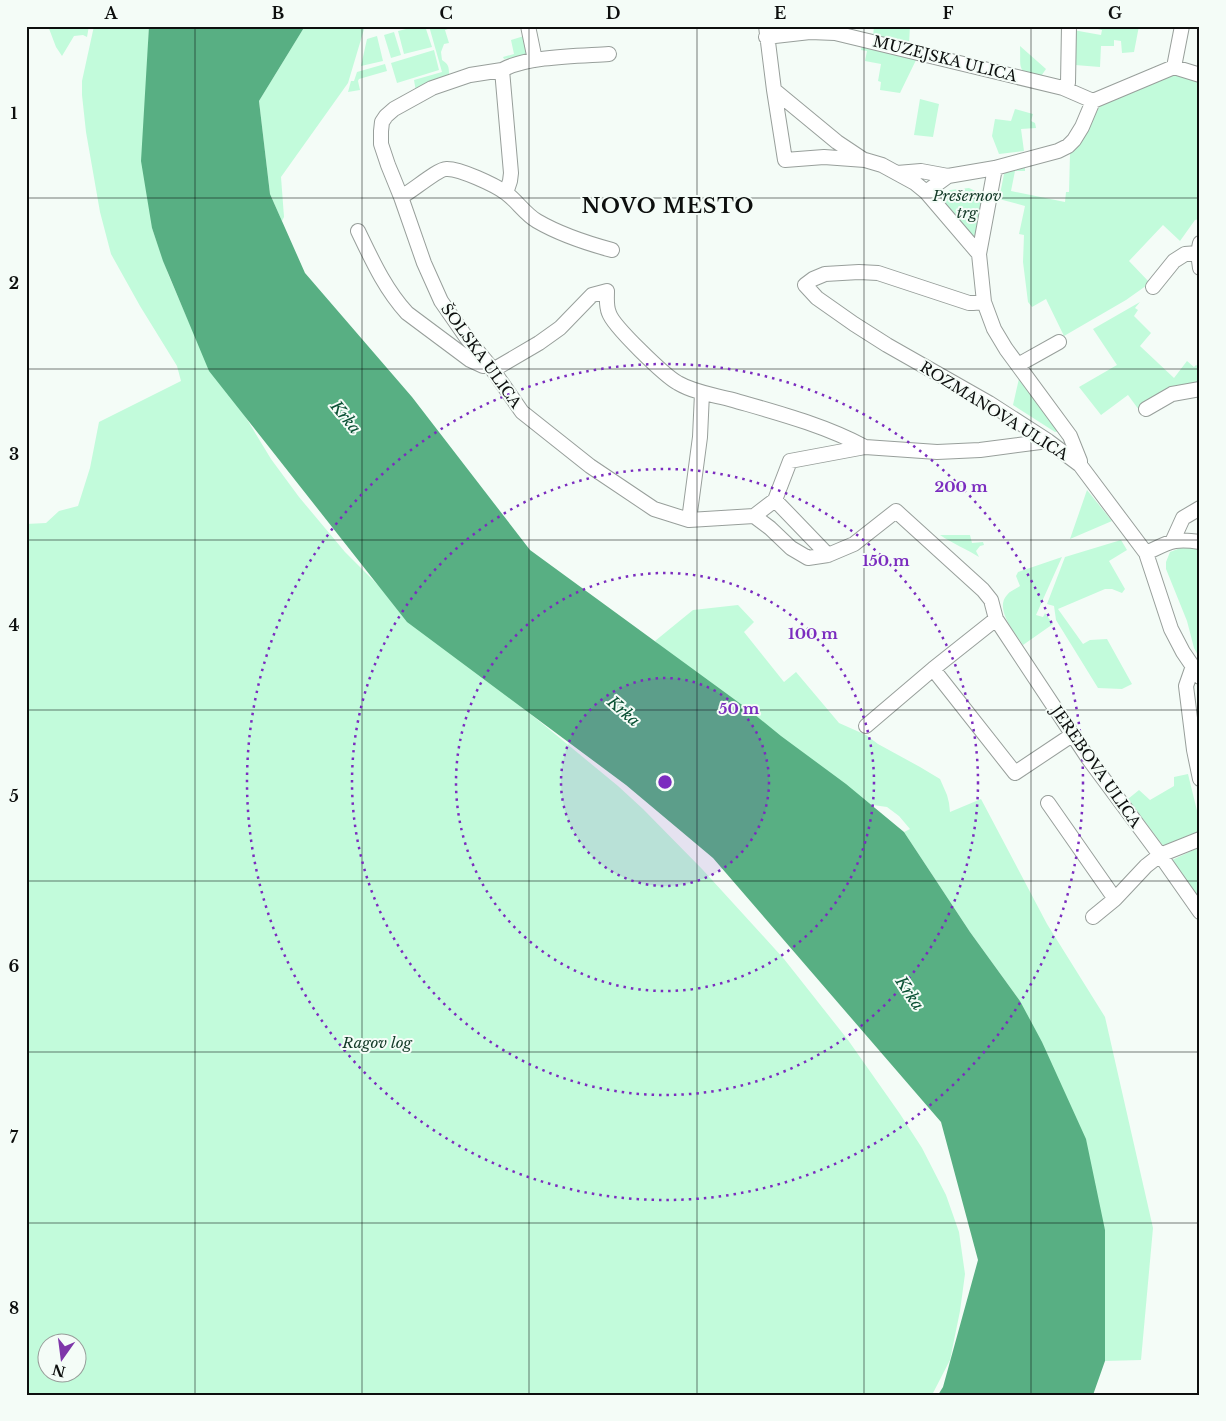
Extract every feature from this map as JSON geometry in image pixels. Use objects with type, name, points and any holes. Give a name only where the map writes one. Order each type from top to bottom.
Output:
[{"type":"street","points":[[528,26],[535,60]]},
{"type":"street","points":[[1063,88],[1068,83],[1070,26]]},
{"type":"street","points":[[1174,67],[1182,26]]},
{"type":"street","name":"MUZEJSKA ULICA","points":[[766,31],[810,32],[835,30],[1063,88],[1093,101]]},
{"type":"street","points":[[766,31],[785,160],[824,157],[865,160],[897,172],[926,192],[979,254]]},
{"type":"street","points":[[506,193],[510,181],[510,173],[502,70],[510,66],[535,60],[609,54]]},
{"type":"street","points":[[897,172],[921,171],[948,176],[995,168],[1058,151],[1068,146],[1074,140],[1093,101],[1174,67],[1200,75]]},
{"type":"street","name":"ŠOLSKA ULICA","points":[[502,70],[470,75],[432,88],[394,109],[382,122],[381,144],[424,263],[441,301],[522,412],[590,466],[654,509],[689,520]]},
{"type":"street","points":[[774,90],[837,142],[865,160]]},
{"type":"street","points":[[995,168],[979,254],[984,302],[994,329],[1070,436],[1080,465]]},
{"type":"street","points":[[401,197],[446,169],[481,179],[506,193],[526,213],[548,227],[583,242],[612,250]]},
{"type":"street","points":[[926,192],[948,176]]},
{"type":"street","points":[[358,231],[384,283],[407,313],[470,360],[483,366],[491,368],[539,343],[560,328],[592,295],[607,291],[606,306],[613,321],[656,365],[678,383],[702,393],[811,423],[843,435],[865,447]]},
{"type":"street","points":[[1153,288],[1174,261],[1199,248],[1200,268]]},
{"type":"street","name":"ROZMANOVA ULICA","points":[[984,302],[968,303],[878,273],[825,274],[804,285],[817,298],[854,324],[989,403],[1048,441],[1080,465],[1146,553],[1171,629],[1196,672]]},
{"type":"street","points":[[1018,365],[1059,342]]},
{"type":"street","points":[[1146,409],[1172,394],[1200,390]]},
{"type":"street","points":[[702,393],[700,437],[689,520],[754,516],[775,500],[790,461],[865,447],[937,452],[980,450],[1048,441]]},
{"type":"street","points":[[775,500],[828,555]]},
{"type":"street","points":[[1173,540],[1183,518],[1200,508]]},
{"type":"street","name":"JEREBOVA ULICA","points":[[828,555],[854,544],[896,511],[983,590],[991,600],[996,619],[1072,735],[1200,912]]},
{"type":"street","points":[[754,516],[791,548],[808,558],[828,555]]},
{"type":"street","points":[[1146,553],[1173,540],[1200,542]]},
{"type":"street","points":[[866,726],[996,619]]},
{"type":"street","points":[[933,669],[1015,773],[1072,735]]},
{"type":"street","points":[[1196,672],[1186,686],[1194,750],[1200,779]]},
{"type":"street","points":[[1048,803],[1115,899]]},
{"type":"street","points":[[1093,917],[1115,899],[1146,866],[1160,855],[1200,839]]},
{"type":"green space","points":[[48,26],[89,26],[87,37],[83,35],[74,36],[62,56],[56,47]]},
{"type":"green space","name":"Ragov log","points":[[94,26],[149,26],[147,79],[152,228],[169,276],[191,327],[271,459],[299,497],[345,552],[402,609],[618,786],[702,869],[784,959],[848,1040],[900,1114],[922,1148],[946,1195],[959,1232],[965,1274],[950,1360],[932,1395],[26,1395],[26,524],[46,523],[59,511],[78,506],[90,468],[99,422],[181,381],[177,366],[111,254],[100,212],[86,132],[82,81]]},
{"type":"green space","points":[[305,26],[365,26],[348,83],[281,177],[284,217],[282,221],[270,194],[259,101]]},
{"type":"green space","points":[[425,26],[432,47],[404,54],[398,31]]},
{"type":"green space","points":[[429,26],[450,26],[451,28],[445,30],[449,43],[444,44],[441,52],[442,60],[448,66],[449,74],[416,92],[414,80],[442,72]]},
{"type":"green space","points":[[874,26],[910,26],[909,44],[873,37]]},
{"type":"green space","points":[[1085,26],[1139,26],[1134,52],[1122,53],[1121,41],[1114,40],[1114,46],[1101,46],[1100,67],[1075,65],[1073,30],[1101,35],[1102,30]]},
{"type":"green space","points":[[394,32],[401,55],[391,58],[384,35]]},
{"type":"green space","points":[[377,36],[383,61],[361,66],[367,39]]},
{"type":"green space","points":[[524,36],[527,55],[504,59],[503,57],[514,54],[511,40]]},
{"type":"green space","points":[[862,43],[917,58],[900,93],[880,90],[881,82],[878,81],[881,64],[865,61],[867,51],[861,50]]},
{"type":"green space","points":[[1020,46],[1046,69],[1039,79],[1026,73],[1021,68]]},
{"type":"green space","points":[[434,50],[439,70],[397,83],[391,63]]},
{"type":"green space","points":[[385,64],[387,71],[359,79],[360,90],[348,92],[351,81],[354,81],[357,72]]},
{"type":"green space","points":[[1174,73],[1200,78],[1200,219],[1195,220],[1180,241],[1163,225],[1129,261],[1150,283],[1126,300],[1064,336],[1046,299],[1032,307],[1028,302],[1023,262],[1024,235],[1019,234],[1025,206],[999,199],[1004,174],[1007,171],[1025,166],[1025,171],[1015,171],[1011,191],[1065,202],[1066,192],[1069,192],[1070,154],[1079,145],[1096,111],[1106,99]]},
{"type":"green space","points":[[920,99],[939,104],[933,137],[914,135]]},
{"type":"green space","points":[[1015,109],[1033,114],[1031,121],[1035,123],[1036,128],[1021,129],[1024,151],[999,154],[992,136],[995,119],[1011,121]]},
{"type":"green space","name":"Prešernov trg","points":[[969,188],[986,196],[977,240],[938,200],[950,190]]},
{"type":"green space","points":[[1140,302],[1135,308],[1138,310],[1134,316],[1151,333],[1140,346],[1174,378],[1187,361],[1194,367],[1196,365],[1200,367],[1200,383],[1182,385],[1167,391],[1139,410],[1128,395],[1101,415],[1079,387],[1117,365],[1093,329]]},
{"type":"green space","points":[[1020,374],[1060,431],[1055,432],[1013,405]]},
{"type":"green space","points":[[1087,490],[1112,521],[1070,539]]},
{"type":"green space","points":[[940,535],[970,535],[972,543],[983,542],[984,545],[980,546],[976,551],[979,557]]},
{"type":"green space","points":[[1121,540],[1127,550],[1109,561],[1125,589],[1122,593],[1112,589],[1105,589],[1058,609],[1083,644],[1090,640],[1107,639],[1132,684],[1122,689],[1098,688],[1056,620],[1054,606],[1047,604],[1065,557]]},
{"type":"green space","points":[[1183,547],[1200,549],[1200,659],[1194,648],[1187,621],[1166,569],[1166,562],[1170,552]]},
{"type":"green space","points":[[1062,557],[1036,615],[1043,617],[1045,613],[1053,624],[1023,645],[1007,621],[1004,614],[1004,601],[1008,594],[1020,586],[1016,576],[1018,572]]},
{"type":"green space","points":[[738,605],[754,622],[744,632],[784,682],[796,672],[839,723],[866,735],[878,744],[940,779],[947,795],[950,812],[981,799],[1047,924],[1105,1017],[1153,1228],[1141,1360],[1105,1361],[1105,1230],[1020,1001],[970,932],[904,832],[910,829],[899,816],[887,807],[866,804],[675,660],[655,641],[693,610]]},
{"type":"green space","points":[[1188,774],[1200,823],[1200,832],[1164,847],[1128,799],[1139,790],[1150,800],[1174,786],[1174,777]]},
{"type":"green space","points":[[1200,847],[1200,902],[1172,860]]},
{"type":"water","name":"Krka","points":[[149,26],[305,26],[259,101],[270,194],[305,273],[412,397],[530,550],[749,710],[846,784],[904,832],[970,932],[1020,1001],[1042,1042],[1086,1139],[1105,1230],[1105,1361],[1093,1395],[938,1395],[943,1387],[978,1260],[941,1122],[713,858],[626,785],[407,622],[209,371],[163,261],[152,228],[141,161]]},
{"type":"district","name":"NOVO MESTO","points":[[668,206]]}]
